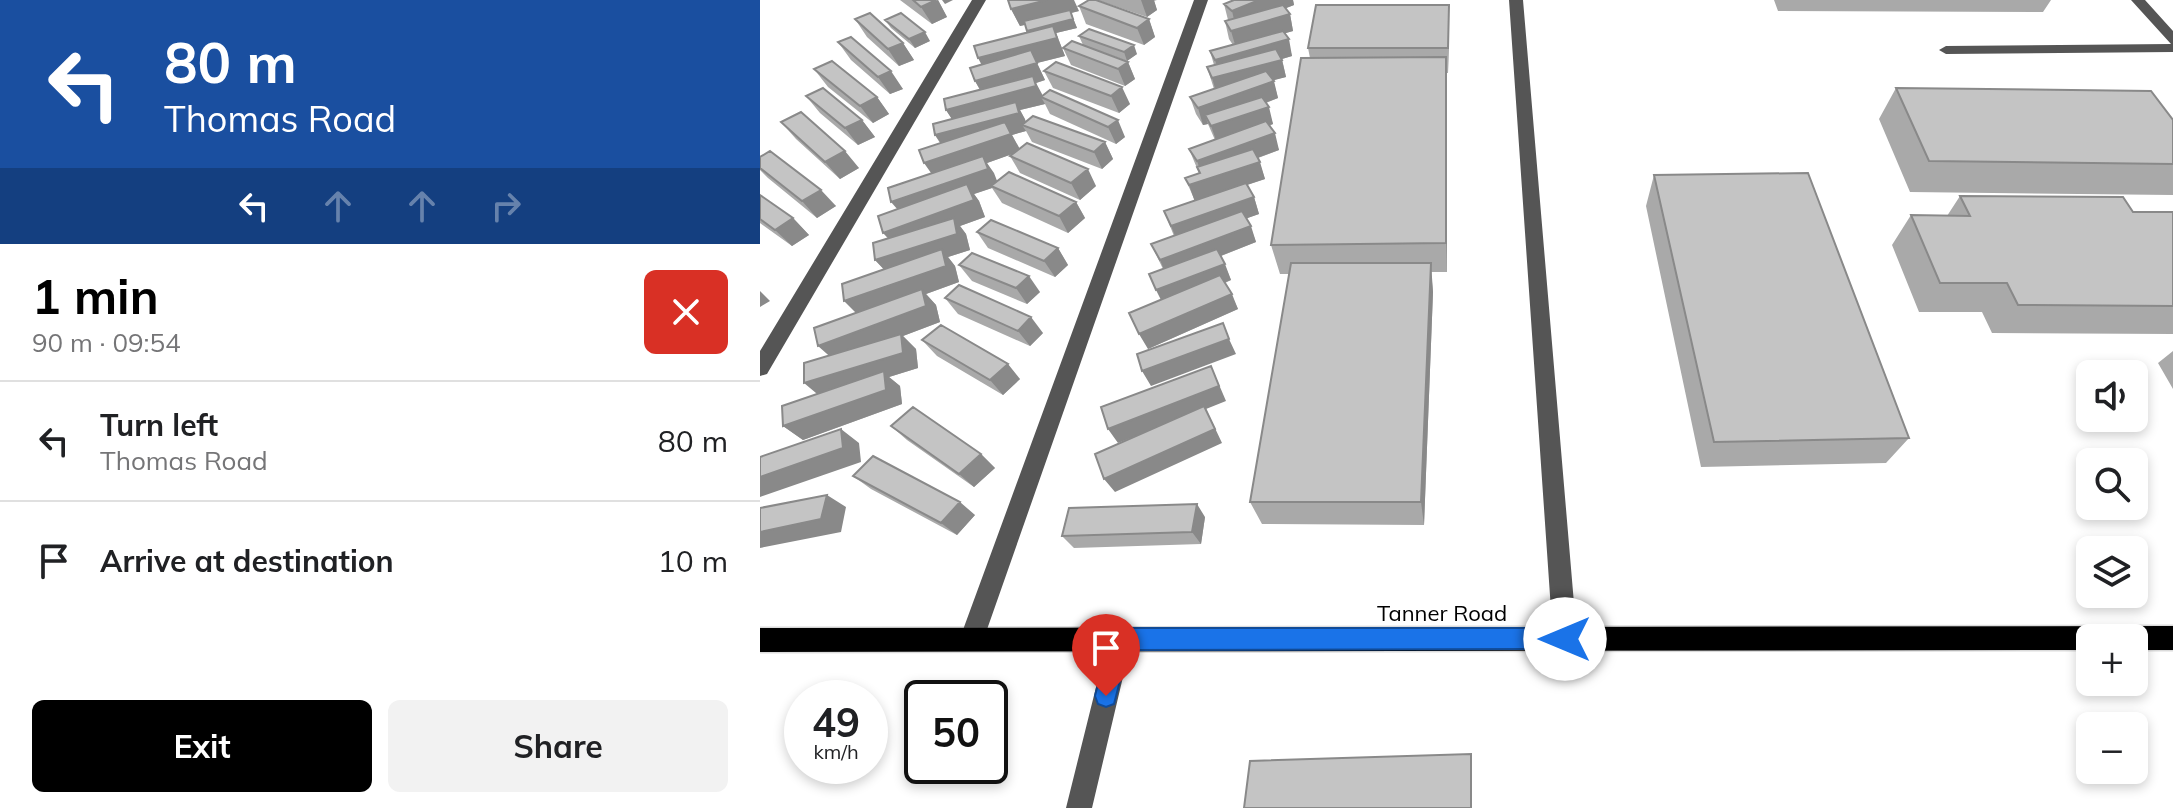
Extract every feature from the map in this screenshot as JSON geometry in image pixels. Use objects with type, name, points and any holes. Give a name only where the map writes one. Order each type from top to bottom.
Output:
[{"type":"main road","name":"Tanner Road","points":[[760,640],[2173,638]]},
{"type":"street","points":[[760,368],[979,0]]},
{"type":"street","points":[[972,638],[1201,0]]},
{"type":"street","points":[[1516,0],[1565,639]]},
{"type":"street","points":[[2138,0],[2172,41]]},
{"type":"street","points":[[1946,50],[2172,41]]},
{"type":"street","points":[[1079,808],[1120,639]]},
{"type":"building","points":[[913,0],[936,0],[921,7]]},
{"type":"building","points":[[1008,0],[1047,0],[1011,9]]},
{"type":"building","points":[[1089,0],[1149,19],[1137,28],[1079,6]]},
{"type":"building","points":[[1234,0],[1259,0],[1232,11],[1224,4]]},
{"type":"building","points":[[1283,5],[1290,14],[1231,31],[1225,21]]},
{"type":"building","points":[[1316,5],[1449,5],[1448,48],[1308,48]]},
{"type":"building","points":[[1070,10],[1073,19],[1027,31],[1024,21]]},
{"type":"building","points":[[870,13],[903,43],[888,49],[855,19]]},
{"type":"building","points":[[901,13],[925,32],[909,39],[885,20]]},
{"type":"building","points":[[1053,26],[1057,38],[978,58],[974,46]]},
{"type":"building","points":[[1089,29],[1134,45],[1124,52],[1079,36]]},
{"type":"building","points":[[1283,31],[1289,39],[1215,60],[1210,51]]},
{"type":"building","points":[[851,37],[891,71],[878,77],[838,42]]},
{"type":"building","points":[[1072,41],[1128,62],[1118,69],[1063,48]]},
{"type":"building","points":[[1276,49],[1282,60],[1212,78],[1207,67]]},
{"type":"building","points":[[1031,50],[1037,63],[975,81],[970,68]]},
{"type":"building","points":[[1446,57],[1446,243],[1271,245],[1301,58]]},
{"type":"building","points":[[832,61],[877,97],[860,106],[814,69]]},
{"type":"building","points":[[1056,62],[1122,87],[1111,96],[1044,71]]},
{"type":"building","points":[[1266,71],[1274,81],[1198,108],[1190,97]]},
{"type":"building","points":[[1033,76],[1036,86],[946,110],[944,99]]},
{"type":"building","points":[[823,88],[862,120],[845,128],[806,96]]},
{"type":"building","points":[[1896,88],[2151,91],[2173,120],[2173,164],[1929,161]]},
{"type":"building","points":[[1050,90],[1118,120],[1108,127],[1041,97]]},
{"type":"building","points":[[1262,97],[1269,107],[1211,126],[1205,115]]},
{"type":"building","points":[[1016,102],[1019,113],[935,135],[933,124]]},
{"type":"building","points":[[801,112],[845,151],[825,162],[781,122]]},
{"type":"building","points":[[1033,116],[1105,142],[1094,152],[1022,125]]},
{"type":"building","points":[[1266,121],[1275,133],[1197,161],[1189,149]]},
{"type":"building","points":[[1005,122],[1011,134],[924,163],[919,150]]},
{"type":"building","points":[[1027,143],[1088,169],[1071,183],[1010,156]]},
{"type":"building","points":[[1253,149],[1260,162],[1189,185],[1185,178],[1200,173],[1197,167]]},
{"type":"building","points":[[770,151],[821,190],[802,201],[760,168],[760,157]]},
{"type":"building","points":[[983,156],[988,169],[891,202],[888,188]]},
{"type":"building","points":[[1009,172],[1076,202],[1059,216],[991,186]]},
{"type":"building","points":[[1808,173],[1909,438],[1714,442],[1654,175]]},
{"type":"building","points":[[1246,183],[1254,197],[1171,226],[1164,211]]},
{"type":"building","points":[[967,184],[974,200],[883,233],[878,216]]},
{"type":"building","points":[[760,195],[793,218],[775,230],[760,219]]},
{"type":"building","points":[[1960,196],[2123,197],[2133,212],[2173,212],[2173,306],[2018,305],[2007,283],[1940,283],[1911,215],[1970,216]]},
{"type":"building","points":[[1242,211],[1251,226],[1160,260],[1151,244]]},
{"type":"building","points":[[954,218],[957,234],[875,260],[873,243]]},
{"type":"building","points":[[991,220],[1058,248],[1044,261],[977,232]]},
{"type":"building","points":[[942,249],[946,266],[844,301],[842,284]]},
{"type":"building","points":[[1217,249],[1225,264],[1156,290],[1149,274]]},
{"type":"building","points":[[972,253],[1029,276],[1016,288],[959,265]]},
{"type":"building","points":[[1291,263],[1431,263],[1421,502],[1250,502]]},
{"type":"building","points":[[1220,275],[1232,294],[1139,334],[1129,313]]},
{"type":"building","points":[[959,285],[1031,317],[1018,331],[945,298]]},
{"type":"building","points":[[922,289],[926,306],[818,346],[814,328]]},
{"type":"building","points":[[1223,323],[1229,339],[1142,371],[1137,354]]},
{"type":"building","points":[[941,325],[1008,364],[990,380],[922,340]]},
{"type":"building","points":[[901,334],[903,353],[804,383],[804,363]]},
{"type":"building","points":[[1211,366],[1219,386],[1108,429],[1101,407]]},
{"type":"building","points":[[884,371],[886,390],[783,426],[782,406]]},
{"type":"building","points":[[1204,406],[1215,429],[1104,479],[1095,454]]},
{"type":"building","points":[[913,407],[981,454],[959,474],[891,426]]},
{"type":"building","points":[[841,429],[843,448],[760,477],[760,457]]},
{"type":"building","points":[[873,456],[960,502],[941,523],[853,476]]},
{"type":"building","points":[[827,495],[821,519],[760,532],[760,508]]},
{"type":"building","points":[[1197,504],[1192,532],[1062,536],[1069,508]]},
{"type":"building","points":[[1471,754],[1471,808],[1244,808],[1250,761]]},
{"type":"route","points":[[1106,696],[1120,639],[1565,639]]}]
